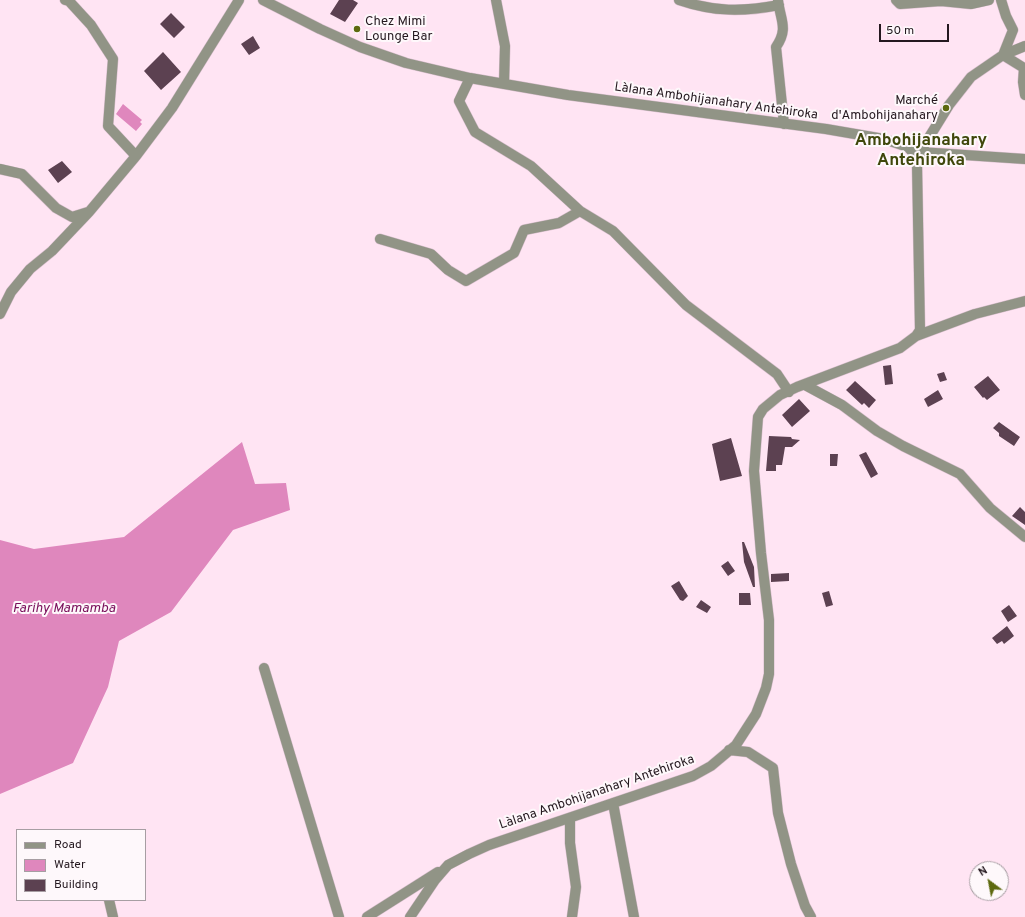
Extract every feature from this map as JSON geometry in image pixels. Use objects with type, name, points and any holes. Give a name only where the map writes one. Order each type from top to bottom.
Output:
[{"type":"street","points":[[65,0],[69,1],[91,25],[113,59],[108,126],[136,156]]},
{"type":"street","points":[[0,314],[11,292],[30,269],[52,251],[89,212],[136,156],[172,108],[239,0]]},
{"type":"street","name":"Làlana Ambohijanahary Antehiroka","points":[[264,0],[320,29],[360,47],[406,63],[470,78],[568,95],[884,139],[908,147],[914,154],[917,164],[920,330],[916,336],[900,348],[805,384],[776,398],[763,410],[758,418],[754,471],[761,553],[769,620],[769,674],[766,688],[756,714],[736,745],[711,766],[693,776],[489,845],[448,865],[435,880],[410,917]]},
{"type":"street","points":[[496,0],[505,46],[504,84]]},
{"type":"street","points":[[679,0],[687,3],[726,10],[754,10],[779,3],[783,23],[783,37],[776,46],[784,124]]},
{"type":"street","points":[[896,0],[900,4],[941,1],[971,4],[989,0]]},
{"type":"street","points":[[1001,0],[1006,16],[1013,30],[1003,55]]},
{"type":"street","points":[[917,164],[920,152],[949,105],[971,77],[1003,55],[1025,46]]},
{"type":"street","points":[[1003,55],[1024,68],[1023,82],[1025,95]]},
{"type":"street","points":[[470,78],[459,101],[474,132],[531,166],[580,211],[613,231],[686,305],[777,374],[789,392]]},
{"type":"street","points":[[920,152],[1025,159]]},
{"type":"street","points":[[0,169],[22,174],[56,208],[72,217],[89,212]]},
{"type":"street","points":[[380,239],[431,254],[448,270],[466,281],[514,252],[524,230],[559,223],[580,211]]},
{"type":"street","points":[[916,336],[975,314],[1025,301]]},
{"type":"street","points":[[805,384],[842,405],[877,431],[903,446],[960,474],[990,508],[1025,537]]},
{"type":"street","points":[[264,668],[339,917]]},
{"type":"street","points":[[729,750],[748,752],[773,768],[778,813],[805,906],[811,917]]},
{"type":"street","points":[[613,803],[634,917]]},
{"type":"street","points":[[570,818],[570,843],[576,887],[572,917]]},
{"type":"street","points":[[367,917],[448,865]]},
{"type":"street","points":[[109,901],[113,917]]},
{"type":"water","points":[[123,104],[142,120],[140,122],[142,124],[136,131],[116,114]]},
{"type":"water","name":"Farihy Mamamba","points":[[242,442],[255,484],[286,483],[290,510],[233,530],[171,612],[119,641],[108,687],[73,763],[0,794],[0,540],[34,549],[124,537]]},
{"type":"building","points":[[339,0],[353,0],[358,3],[345,22],[330,14]]},
{"type":"building","points":[[171,13],[185,27],[174,38],[160,24]]},
{"type":"building","points":[[253,36],[260,48],[249,55],[241,44]]},
{"type":"building","points":[[163,52],[181,72],[161,90],[144,71]]},
{"type":"building","points":[[62,161],[72,172],[58,183],[48,170]]},
{"type":"building","points":[[891,365],[893,384],[885,385],[883,366]]},
{"type":"building","points":[[944,372],[947,380],[940,382],[937,374]]},
{"type":"building","points":[[988,376],[1000,390],[987,400],[984,397],[983,398],[974,387]]},
{"type":"building","points":[[855,381],[876,400],[869,408],[864,403],[862,405],[846,390]]},
{"type":"building","points":[[938,390],[943,399],[928,407],[924,399]]},
{"type":"building","points":[[799,399],[810,411],[792,427],[782,415]]},
{"type":"building","points":[[999,422],[1020,437],[1014,446],[999,436],[999,433],[993,428]]},
{"type":"building","points":[[769,436],[791,437],[792,439],[800,440],[792,447],[785,447],[782,465],[776,465],[776,471],[766,471]]},
{"type":"building","points":[[731,438],[742,476],[720,481],[712,444]]},
{"type":"building","points":[[866,452],[878,474],[871,478],[859,455]]},
{"type":"building","points":[[830,454],[838,454],[837,466],[830,466]]},
{"type":"building","points":[[1020,507],[1025,512],[1025,525],[1012,516]]},
{"type":"building","points":[[742,542],[744,542],[754,567],[755,587],[753,587],[744,562]]},
{"type":"building","points":[[728,561],[735,571],[728,576],[721,566]]},
{"type":"building","points":[[789,573],[789,581],[771,582],[771,574]]},
{"type":"building","points":[[679,581],[688,596],[683,601],[680,600],[671,586]]},
{"type":"building","points":[[829,591],[833,605],[826,607],[822,593]]},
{"type":"building","points":[[739,593],[750,593],[751,605],[739,605]]},
{"type":"building","points":[[701,600],[711,607],[707,613],[696,607]]},
{"type":"building","points":[[1009,605],[1017,616],[1008,622],[1001,611]]},
{"type":"building","points":[[1007,626],[1014,636],[1004,644],[1002,641],[997,644],[992,638]]},
{"type":"place","name":"Chez Mimi Lounge Bar","points":[[357,29]]},
{"type":"place","name":"Marché d'Ambohijanahary","points":[[946,108]]},
{"type":"district","name":"Ambohijanahary Antehiroka","points":[[921,152]]}]
